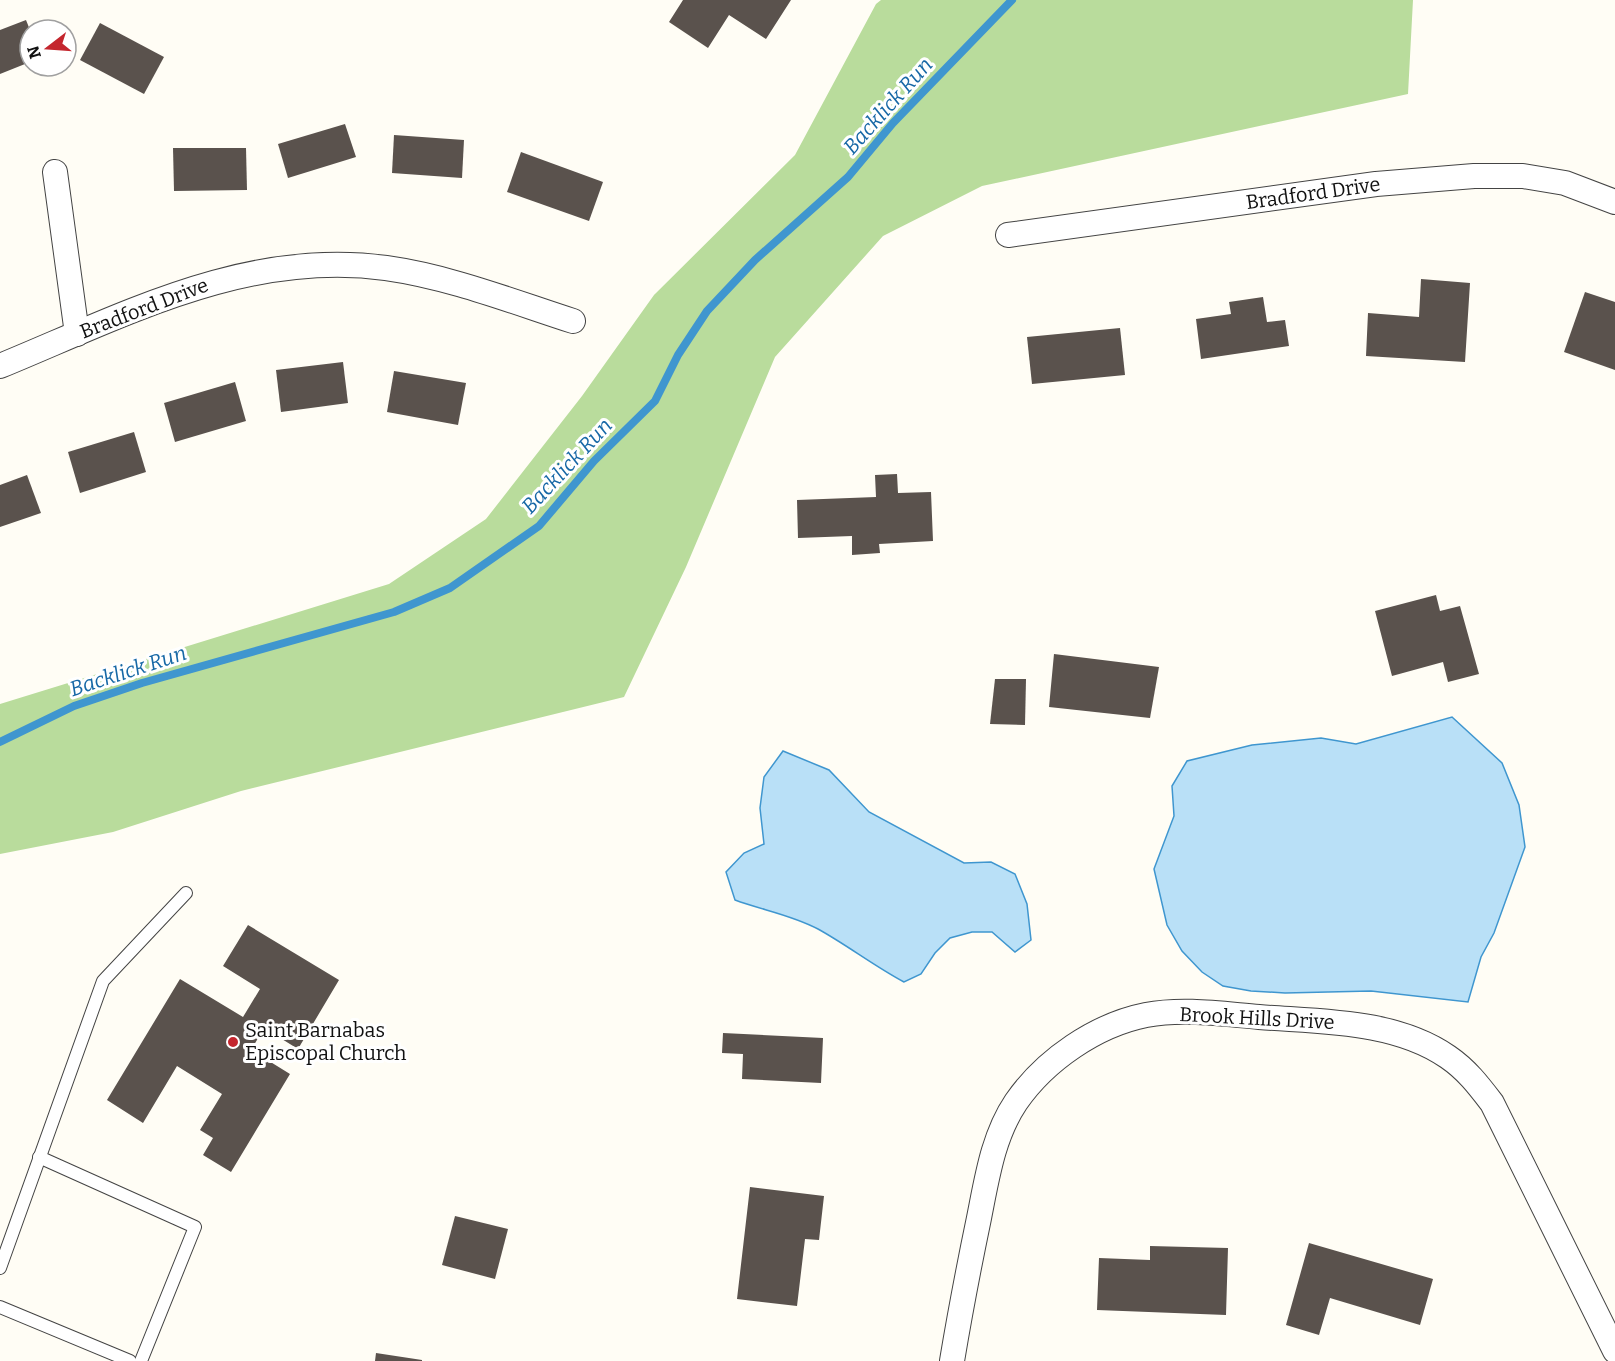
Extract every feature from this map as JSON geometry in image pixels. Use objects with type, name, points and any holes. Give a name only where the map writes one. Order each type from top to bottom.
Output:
[{"type":"street","points":[[54,172],[76,334]]},
{"type":"street","name":"Bradford Drive","points":[[1008,235],[1376,184],[1474,176],[1522,176],[1565,183],[1615,202]]},
{"type":"street","name":"Bradford Drive","points":[[0,366],[176,292],[215,280],[271,269],[328,264],[384,267],[438,277],[573,321]]},
{"type":"street","name":"Brook Hills Drive","points":[[952,1361],[990,1166],[1000,1131],[1016,1102],[1040,1073],[1072,1047],[1109,1027],[1145,1015],[1189,1011],[1343,1023],[1391,1033],[1447,1056],[1472,1076],[1492,1103],[1615,1351]]},
{"type":"lane","points":[[0,1268],[103,981],[186,893]]},
{"type":"lane","points":[[39,1157],[195,1227],[141,1361]]},
{"type":"lane","points":[[0,1307],[130,1361]]},
{"type":"green space","points":[[881,0],[1413,0],[1408,94],[982,186],[883,236],[775,357],[686,567],[624,697],[241,791],[113,832],[0,854],[0,704],[389,584],[486,519],[582,396],[654,295],[795,155],[876,4]]},
{"type":"water","points":[[1452,717],[1502,763],[1519,805],[1525,847],[1494,933],[1481,957],[1468,1002],[1371,991],[1285,993],[1251,991],[1223,986],[1202,972],[1182,951],[1167,925],[1154,869],[1174,816],[1172,786],[1187,761],[1252,745],[1321,738],[1356,744]]},
{"type":"water","points":[[783,751],[829,770],[869,812],[964,863],[991,862],[1015,874],[1027,904],[1031,940],[1015,952],[992,932],[972,932],[950,938],[935,953],[921,974],[904,982],[808,924],[735,900],[726,872],[744,853],[764,844],[760,808],[764,777]]},
{"type":"building","points":[[683,0],[791,0],[766,39],[729,15],[708,48],[669,22]]},
{"type":"building","points":[[18,23],[18,67],[0,74],[0,30]]},
{"type":"building","points":[[100,23],[164,57],[144,94],[80,60]]},
{"type":"building","points":[[345,124],[356,157],[288,178],[278,144]]},
{"type":"building","points":[[394,135],[464,140],[462,178],[392,173]]},
{"type":"building","points":[[173,148],[246,148],[247,190],[174,191]]},
{"type":"building","points":[[521,152],[603,182],[589,221],[507,192]]},
{"type":"building","points":[[1421,279],[1470,283],[1465,362],[1366,356],[1368,313],[1419,317]]},
{"type":"building","points":[[1585,292],[1615,302],[1615,370],[1564,352]]},
{"type":"building","points":[[1263,297],[1267,322],[1285,320],[1289,346],[1201,359],[1196,319],[1231,314],[1229,302]]},
{"type":"building","points":[[1120,328],[1125,375],[1032,384],[1027,337]]},
{"type":"building","points":[[343,362],[348,403],[281,412],[276,370]]},
{"type":"building","points":[[394,371],[466,383],[458,425],[387,412]]},
{"type":"building","points":[[235,382],[246,421],[175,442],[164,403]]},
{"type":"building","points":[[134,432],[146,472],[80,493],[68,452]]},
{"type":"building","points":[[897,474],[898,493],[931,492],[933,541],[879,544],[880,553],[852,555],[852,536],[798,538],[797,500],[876,497],[875,475]]},
{"type":"building","points":[[27,475],[41,513],[0,527],[0,485]]},
{"type":"building","points":[[1436,595],[1440,611],[1460,606],[1479,674],[1448,682],[1443,662],[1392,676],[1375,611]]},
{"type":"building","points":[[1054,654],[1159,667],[1150,718],[1049,707]]},
{"type":"building","points":[[995,679],[1026,679],[1025,725],[990,724]]},
{"type":"building","points":[[248,925],[339,980],[298,1049],[264,1028],[251,1050],[290,1074],[231,1172],[203,1155],[213,1138],[200,1130],[222,1094],[177,1066],[143,1123],[107,1100],[180,979],[243,1017],[260,989],[223,966]]},
{"type":"building","points":[[723,1033],[823,1038],[821,1083],[742,1079],[743,1054],[722,1053]]},
{"type":"building","points":[[750,1187],[824,1196],[819,1240],[805,1239],[797,1306],[737,1299]]},
{"type":"building","points":[[455,1216],[508,1229],[495,1279],[442,1265]]},
{"type":"building","points":[[1309,1243],[1433,1279],[1420,1325],[1330,1298],[1319,1335],[1286,1325]]},
{"type":"building","points":[[1150,1246],[1228,1248],[1226,1315],[1097,1310],[1099,1258],[1150,1260]]},
{"type":"building","points":[[376,1353],[422,1360],[422,1361],[375,1361]]},
{"type":"waterway","name":"Backlick Run","points":[[0,742],[74,706],[142,683],[394,612],[450,588],[539,526],[594,461],[655,401],[678,355],[707,311],[755,260],[848,177],[893,123],[1012,0]]},
{"type":"place","name":"Saint Barnabas Episcopal Church","points":[[233,1042]]}]
